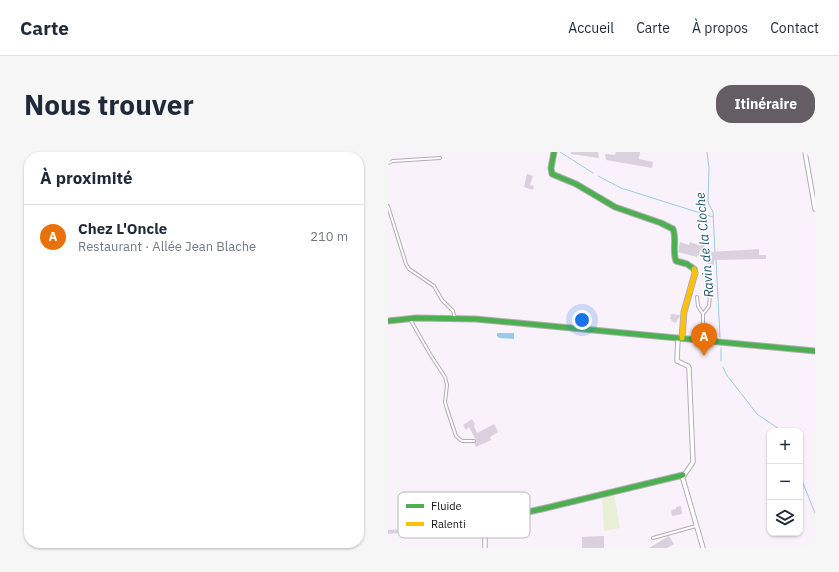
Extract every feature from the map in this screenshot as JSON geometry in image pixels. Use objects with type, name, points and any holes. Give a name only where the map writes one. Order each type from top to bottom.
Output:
[{"type":"street","points":[[554,152],[550,171],[553,175],[576,184],[615,207],[661,223],[672,229],[675,235],[674,256],[676,261],[687,264],[693,268],[694,273],[684,312],[676,361],[690,368],[693,462],[683,479],[703,548]]},
{"type":"street","points":[[805,152],[815,208]]},
{"type":"street","points":[[388,321],[410,318],[475,319],[815,351]]},
{"type":"street","points":[[785,348],[815,348]]},
{"type":"street","points":[[530,511],[684,475]]},
{"type":"lane","points":[[388,163],[393,161],[440,158]]},
{"type":"lane","points":[[388,206],[406,264],[409,268],[434,286],[442,300],[453,311],[455,319]]},
{"type":"lane","points":[[703,314],[709,306],[710,296]]},
{"type":"lane","points":[[697,297],[698,306],[703,314],[703,340]]},
{"type":"lane","points":[[410,318],[447,381],[445,402],[456,436],[462,441],[474,441]]},
{"type":"lane","points":[[652,538],[696,526]]},
{"type":"green space","points":[[614,495],[620,528],[604,531],[602,498]]},
{"type":"water","points":[[497,333],[514,333],[514,339],[499,338]]},
{"type":"building","points":[[571,152],[598,152],[599,158],[571,154]]},
{"type":"building","points":[[616,152],[640,152],[639,159],[653,162],[652,168],[606,160],[605,154],[615,155]]},
{"type":"building","points":[[527,174],[533,176],[530,185],[534,186],[533,190],[524,187]]},
{"type":"building","points":[[680,242],[689,245],[690,242],[701,246],[702,242],[705,243],[704,250],[700,250],[699,256],[697,255],[697,257],[678,252]]},
{"type":"building","points":[[759,249],[759,255],[766,255],[766,259],[714,260],[714,265],[708,264],[708,260],[712,260],[711,252]]},
{"type":"building","points":[[671,314],[680,315],[676,323],[671,321]]},
{"type":"building","points":[[472,419],[477,433],[494,424],[498,432],[490,437],[491,440],[476,447],[474,443],[476,440],[469,427],[466,430],[463,425]]},
{"type":"building","points":[[681,506],[682,514],[672,516],[671,510]]},
{"type":"building","points":[[398,529],[398,533],[388,534],[388,530]]},
{"type":"building","points":[[604,536],[604,548],[582,548],[582,537]]},
{"type":"building","points":[[669,536],[674,544],[667,548],[649,548]]},
{"type":"waterway","points":[[560,152],[593,173]]},
{"type":"waterway","name":"Ravin de la Cloche","points":[[707,152],[709,168],[708,202],[713,212],[715,252]]},
{"type":"waterway","points":[[598,176],[621,188],[713,217]]},
{"type":"waterway","name":"Ravin de la Cloche","points":[[716,259],[720,337]]},
{"type":"waterway","name":"Ravin de la Cloche","points":[[721,348],[721,361]]},
{"type":"waterway","name":"Ravin de la Cloche","points":[[723,367],[726,374],[757,414],[778,428]]},
{"type":"waterway","name":"Ravin de la Cloche","points":[[803,483],[815,513]]},
{"type":"traffic: fast","points":[[554,152],[551,168],[552,174],[576,184],[615,207],[661,223],[673,229],[675,237],[674,253],[676,261],[687,264],[694,269]]},
{"type":"traffic: fast","points":[[388,321],[416,318],[475,319],[815,351]]},
{"type":"traffic: fast","points":[[530,512],[683,475]]},
{"type":"traffic: slow","points":[[682,338],[684,312],[695,273],[694,269]]},
{"type":"place","name":"Chez L'Oncle","points":[[704,356]]}]
